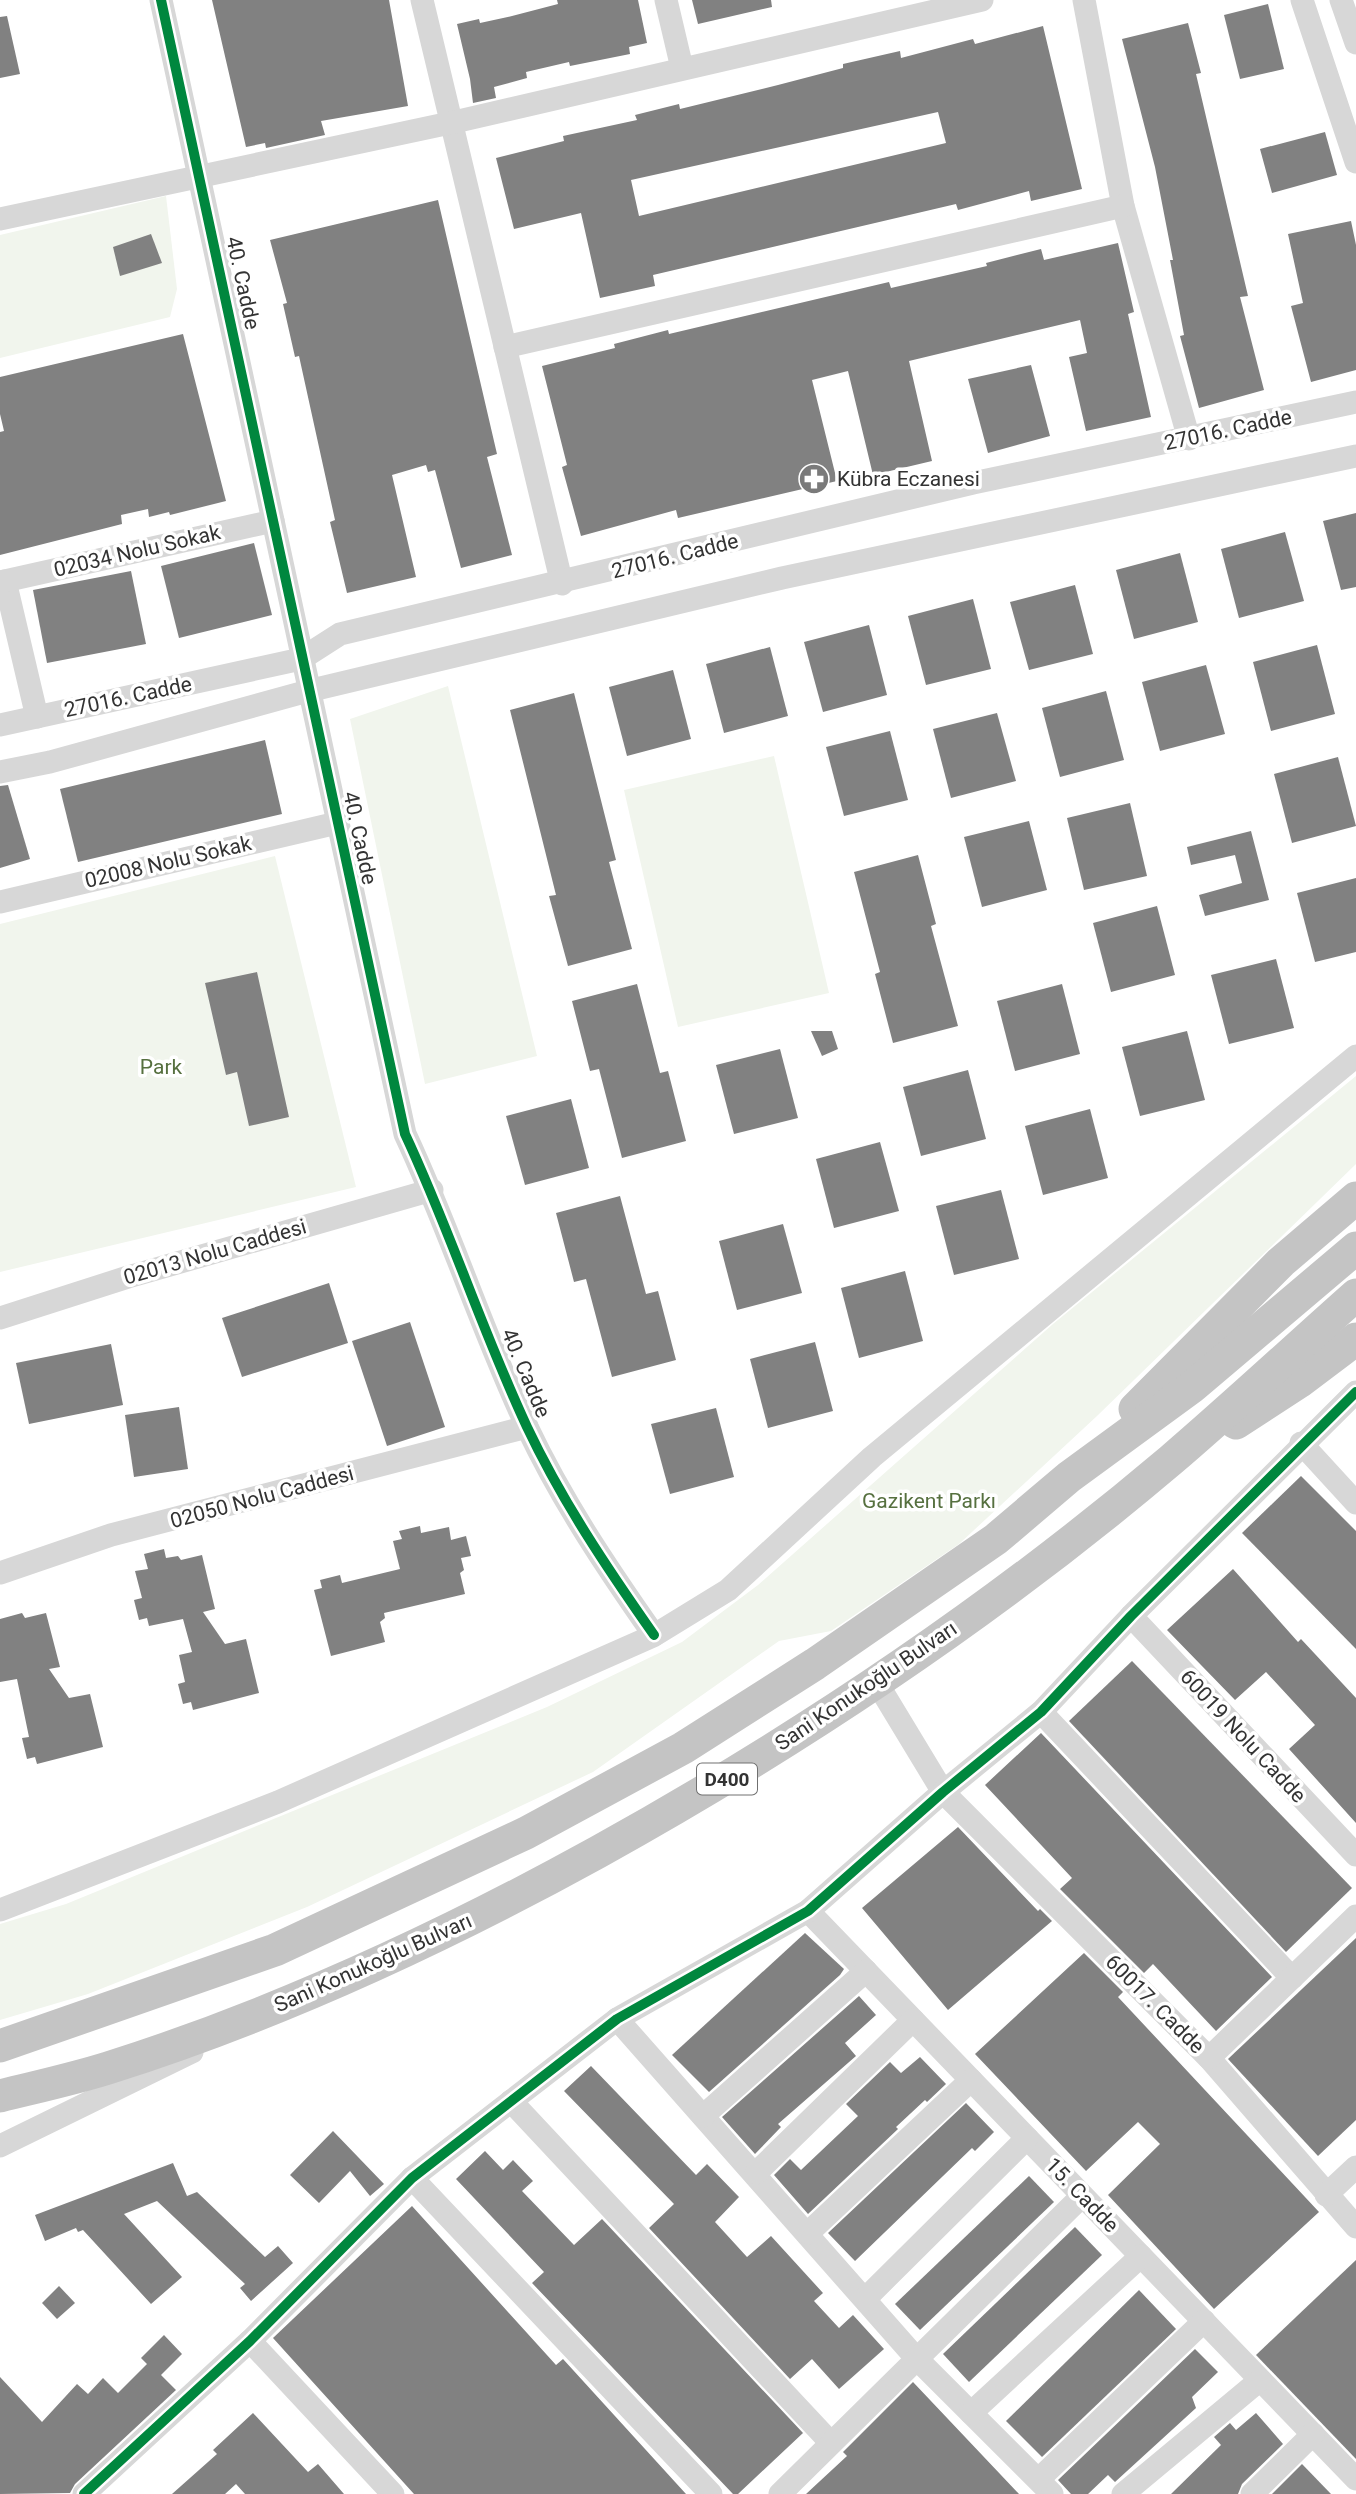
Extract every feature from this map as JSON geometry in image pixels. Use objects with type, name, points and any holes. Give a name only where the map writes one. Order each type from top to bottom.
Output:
[{"type":"highway","points":[[1069,1477],[1281,1262],[1356,1198]]},
{"type":"highway","name":"D400","points":[[0,2046],[275,1950],[526,1832],[683,1748],[815,1664],[996,1539],[1069,1477],[1192,1387],[1356,1248]]},
{"type":"highway","name":"Sani Konukoğlu Bulvarı","points":[[0,2096],[107,2068],[268,2011],[416,1947],[544,1882],[712,1789],[877,1683],[1028,1572],[1170,1461],[1356,1295]]},
{"type":"highway","points":[[1170,1461],[1250,1415],[1356,1339]]},
{"type":"highway","points":[[0,2116],[107,2068]]},
{"type":"street","name":"40. Cadde","points":[[161,0],[405,1134],[432,1190],[527,1427],[586,1537],[654,1635]]},
{"type":"street","points":[[422,0],[562,583]]},
{"type":"street","points":[[666,0],[682,68]]},
{"type":"street","points":[[0,219],[200,174],[450,123],[982,0]]},
{"type":"street","points":[[1084,0],[1122,206],[1189,439]]},
{"type":"street","points":[[1302,0],[1356,162]]},
{"type":"street","points":[[1341,0],[1356,43]]},
{"type":"street","points":[[505,347],[1122,206]]},
{"type":"street","name":"27016. Cadde","points":[[0,725],[301,659],[340,634],[974,483],[1189,439],[1356,401]]},
{"type":"street","name":"27016. Cadde","points":[[0,772],[50,762],[308,691],[782,578],[1356,456]]},
{"type":"street","name":"02034 Nolu Sokak","points":[[3,582],[273,521]]},
{"type":"street","points":[[3,582],[37,717]]},
{"type":"street","name":"02008 Nolu Sokak","points":[[0,902],[337,822]]},
{"type":"street","points":[[0,1910],[278,1802],[654,1635],[728,1590],[872,1457],[1356,1056]]},
{"type":"street","name":"02013 Nolu Caddesi","points":[[0,1318],[128,1277],[432,1190]]},
{"type":"street","points":[[100,2489],[412,2178],[617,2019],[808,1911],[943,1792],[1041,1712],[1301,1443],[1356,1392]]},
{"type":"street","name":"02050 Nolu Caddesi","points":[[0,1573],[111,1535],[527,1427]]},
{"type":"street","points":[[1301,1443],[1356,1503]]},
{"type":"street","name":"60019 Nolu Cadde","points":[[1131,1616],[1356,1856]]},
{"type":"street","name":"60017. Cadde","points":[[877,1683],[943,1792],[1209,2058],[1356,2227]]},
{"type":"street","points":[[1041,1712],[1292,1978]]},
{"type":"street","name":"15. Cadde","points":[[808,1911],[1356,2479]]},
{"type":"street","points":[[1209,2058],[1356,1916]]},
{"type":"street","points":[[702,2116],[866,1971]]},
{"type":"street","points":[[0,2146],[157,2071],[268,2011]]},
{"type":"street","points":[[617,2019],[756,2173],[916,2358],[1045,2486],[1204,2321]]},
{"type":"street","points":[[756,2173],[913,2020]]},
{"type":"street","points":[[808,2233],[971,2080]]},
{"type":"street","points":[[511,2102],[831,2443]]},
{"type":"street","points":[[864,2299],[1027,2138]]},
{"type":"street","points":[[1326,2195],[1356,2167]]},
{"type":"street","points":[[412,2178],[711,2494]]},
{"type":"street","points":[[780,2494],[1082,2196]]},
{"type":"street","points":[[971,2413],[1141,2256]]},
{"type":"street","points":[[250,2341],[393,2494]]},
{"type":"street","points":[[1124,2494],[1260,2380]]},
{"type":"street","points":[[1252,2494],[1313,2434]]},
{"type":"green space","points":[[166,196],[177,289],[170,317],[0,358],[0,235]]},
{"type":"green space","points":[[448,686],[537,1056],[425,1084],[350,719]]},
{"type":"green space","points":[[774,756],[829,993],[678,1027],[624,790]]},
{"type":"green space","name":"Park","points":[[275,856],[356,1187],[0,1272],[0,924]]},
{"type":"green space","name":"Gazikent Parkı","points":[[1356,1076],[1356,1164],[1097,1416],[959,1544],[831,1631],[779,1641],[593,1772],[307,1907],[88,1994],[0,2020],[0,1924],[66,1904],[547,1707],[682,1642],[758,1585],[1053,1324]]},
{"type":"building","points":[[212,0],[389,0],[408,106],[321,121],[325,135],[266,148],[265,143],[246,147]]},
{"type":"building","points":[[557,0],[638,0],[647,43],[629,47],[630,54],[570,66],[569,62],[526,72],[527,78],[494,87],[496,98],[473,103],[457,24],[479,19],[480,23],[512,16],[558,4]]},
{"type":"building","points":[[692,0],[771,0],[772,7],[698,24]]},
{"type":"building","points":[[1268,4],[1284,69],[1240,79],[1224,15]]},
{"type":"building","points":[[7,16],[20,74],[0,78],[0,17]]},
{"type":"building","points":[[1188,23],[1201,73],[1196,74],[1248,296],[1240,297],[1264,390],[1199,408],[1180,336],[1184,335],[1170,260],[1173,260],[1155,167],[1122,39]]},
{"type":"building","points":[[1043,26],[1082,189],[1031,201],[1029,191],[958,210],[956,204],[653,275],[655,286],[600,298],[581,213],[514,229],[496,158],[564,141],[563,136],[637,120],[635,115],[679,104],[680,109],[778,85],[843,68],[843,64],[900,51],[901,58],[973,39],[975,44]],"holes":[[[938,112],[946,143],[639,216],[631,180]]]},
{"type":"building","points":[[1325,132],[1337,175],[1272,193],[1260,149]]},
{"type":"building","points":[[438,200],[497,454],[487,457],[512,555],[461,568],[435,470],[428,472],[426,465],[392,475],[416,577],[347,593],[330,522],[335,520],[299,356],[295,357],[283,304],[287,303],[270,240]]},
{"type":"building","points":[[1351,221],[1356,245],[1356,370],[1311,382],[1291,306],[1303,303],[1288,234]]},
{"type":"building","points":[[151,234],[162,263],[120,276],[113,247]]},
{"type":"building","points":[[1118,243],[1134,312],[1128,314],[1151,417],[1086,431],[1069,357],[1087,353],[1080,320],[909,361],[932,461],[873,475],[848,371],[812,380],[837,481],[678,518],[676,510],[581,536],[562,467],[567,465],[542,366],[615,348],[614,344],[668,330],[669,334],[889,282],[891,288],[987,266],[986,263],[1041,249],[1044,260]]},
{"type":"building","points":[[183,334],[226,501],[170,515],[169,512],[149,517],[148,509],[121,515],[122,524],[0,555],[0,432],[4,431],[0,414],[0,377]]},
{"type":"building","points":[[1031,365],[1050,436],[988,453],[968,379]]},
{"type":"building","points":[[1356,513],[1356,587],[1341,590],[1323,521]]},
{"type":"building","points":[[1285,532],[1304,601],[1239,618],[1221,549]]},
{"type":"building","points":[[254,543],[272,615],[179,638],[161,566]]},
{"type":"building","points":[[1180,553],[1198,622],[1134,639],[1116,570]]},
{"type":"building","points":[[131,571],[146,644],[47,663],[33,590]]},
{"type":"building","points":[[1075,585],[1093,654],[1029,670],[1010,602]]},
{"type":"building","points":[[973,599],[991,669],[926,685],[908,616]]},
{"type":"building","points":[[869,625],[887,695],[823,712],[804,642]]},
{"type":"building","points":[[1317,645],[1335,714],[1271,731],[1253,662]]},
{"type":"building","points":[[770,647],[788,716],[724,733],[706,664]]},
{"type":"building","points":[[1206,665],[1225,734],[1160,751],[1142,682]]},
{"type":"building","points":[[673,670],[691,739],[627,756],[609,687]]},
{"type":"building","points":[[1106,691],[1124,760],[1060,777],[1042,708]]},
{"type":"building","points":[[574,693],[616,860],[609,862],[632,949],[568,966],[549,896],[556,895],[510,710]]},
{"type":"building","points":[[997,713],[1016,781],[951,798],[933,729]]},
{"type":"building","points":[[890,731],[908,800],[844,816],[826,747]]},
{"type":"building","points":[[265,740],[282,814],[78,862],[60,789]]},
{"type":"building","points":[[1338,757],[1356,826],[1292,843],[1274,774]]},
{"type":"building","points":[[8,785],[30,859],[0,868],[0,786]]},
{"type":"building","points":[[1130,803],[1147,876],[1084,890],[1067,818]]},
{"type":"building","points":[[1029,821],[1047,890],[982,907],[964,837]]},
{"type":"building","points":[[1251,831],[1269,900],[1205,916],[1199,895],[1242,883],[1235,855],[1191,865],[1187,847]]},
{"type":"building","points":[[918,855],[936,924],[931,926],[958,1026],[893,1043],[875,974],[880,972],[854,872]]},
{"type":"building","points":[[1356,878],[1356,952],[1315,962],[1297,893]]},
{"type":"building","points":[[1157,906],[1175,975],[1111,992],[1093,923]]},
{"type":"building","points":[[1276,959],[1294,1028],[1229,1044],[1211,975]]},
{"type":"building","points":[[257,972],[289,1117],[249,1126],[237,1072],[226,1075],[205,983]]},
{"type":"building","points":[[637,984],[660,1073],[668,1071],[686,1141],[622,1158],[599,1069],[590,1071],[572,1001]]},
{"type":"building","points":[[1062,984],[1080,1054],[1015,1071],[997,1001]]},
{"type":"building","points":[[811,1031],[832,1031],[838,1049],[822,1056]]},
{"type":"building","points":[[1187,1031],[1205,1100],[1140,1116],[1122,1047]]},
{"type":"building","points":[[780,1049],[798,1118],[734,1134],[716,1065]]},
{"type":"building","points":[[968,1070],[986,1139],[921,1156],[903,1087]]},
{"type":"building","points":[[571,1099],[589,1168],[525,1185],[506,1116]]},
{"type":"building","points":[[1090,1109],[1108,1178],[1043,1195],[1025,1126]]},
{"type":"building","points":[[880,1142],[899,1211],[834,1228],[816,1159]]},
{"type":"building","points":[[1001,1190],[1019,1259],[954,1275],[936,1206]]},
{"type":"building","points":[[620,1196],[646,1294],[658,1291],[676,1360],[612,1377],[586,1279],[574,1282],[556,1213]]},
{"type":"building","points":[[783,1224],[802,1293],[737,1310],[719,1241]]},
{"type":"building","points":[[905,1271],[923,1341],[859,1358],[841,1288]]},
{"type":"building","points":[[329,1283],[348,1343],[242,1377],[222,1318]]},
{"type":"building","points":[[410,1322],[445,1427],[387,1446],[352,1341]]},
{"type":"building","points":[[815,1342],[833,1411],[768,1428],[750,1359]]},
{"type":"building","points":[[111,1344],[123,1405],[29,1424],[16,1363]]},
{"type":"building","points":[[179,1407],[188,1469],[134,1477],[125,1415]]},
{"type":"building","points":[[716,1408],[734,1477],[670,1494],[651,1424]]},
{"type":"building","points":[[1301,1476],[1356,1531],[1356,1649],[1242,1533]]},
{"type":"building","points":[[420,1526],[421,1533],[449,1527],[451,1540],[466,1536],[471,1556],[461,1558],[464,1570],[460,1573],[465,1594],[384,1613],[385,1618],[380,1622],[385,1642],[331,1656],[314,1590],[322,1588],[320,1580],[340,1575],[342,1583],[400,1569],[393,1541],[402,1539],[399,1531]]},
{"type":"building","points":[[164,1549],[166,1558],[178,1556],[181,1560],[202,1555],[215,1609],[203,1612],[225,1644],[246,1639],[259,1693],[193,1710],[191,1702],[183,1704],[178,1684],[185,1682],[179,1655],[192,1652],[183,1619],[149,1626],[147,1618],[139,1620],[134,1600],[142,1598],[135,1571],[148,1569],[144,1554]]},
{"type":"building","points":[[1233,1569],[1298,1642],[1301,1639],[1356,1698],[1356,1823],[1289,1749],[1315,1725],[1266,1672],[1235,1700],[1167,1630]]},
{"type":"building","points":[[22,1613],[25,1618],[46,1613],[60,1667],[49,1669],[69,1698],[90,1694],[103,1747],[37,1764],[35,1757],[27,1759],[22,1738],[29,1737],[17,1679],[0,1682],[0,1619]]},
{"type":"building","points":[[1132,1661],[1352,1888],[1286,1952],[1069,1721]]},
{"type":"building","points":[[1041,1733],[1272,1977],[1216,2031],[1153,1964],[1144,1973],[1060,1889],[1072,1878],[985,1785]]},
{"type":"building","points":[[958,1827],[1038,1911],[1040,1909],[1052,1921],[948,2010],[862,1908]]},
{"type":"building","points":[[805,1933],[844,1969],[709,2092],[672,2055]]},
{"type":"building","points":[[1356,1938],[1356,2120],[1318,2156],[1228,2059]]},
{"type":"building","points":[[1084,1953],[1123,1992],[1118,1997],[1319,2212],[1214,2309],[1108,2195],[1160,2144],[1138,2122],[1086,2171],[975,2054]]},
{"type":"building","points":[[859,1996],[876,2015],[845,2043],[856,2056],[778,2124],[781,2127],[755,2154],[722,2117]]},
{"type":"building","points":[[920,2057],[946,2084],[896,2127],[898,2129],[808,2214],[774,2175],[790,2159],[801,2170],[858,2116],[846,2104],[890,2062],[901,2073]]},
{"type":"building","points":[[591,2066],[696,2175],[707,2164],[739,2197],[715,2222],[747,2257],[771,2236],[823,2293],[814,2301],[839,2328],[853,2315],[884,2349],[839,2389],[812,2359],[790,2379],[649,2228],[674,2204],[564,2091]]},
{"type":"building","points":[[966,2103],[994,2132],[975,2151],[972,2148],[855,2261],[828,2233]]},
{"type":"building","points":[[333,2131],[384,2184],[370,2196],[350,2171],[319,2203],[290,2175]]},
{"type":"building","points":[[485,2151],[503,2170],[513,2160],[533,2181],[522,2191],[574,2245],[602,2219],[803,2433],[738,2494],[733,2494],[532,2283],[544,2272],[456,2179]]},
{"type":"building","points":[[173,2163],[187,2196],[197,2192],[265,2257],[278,2246],[293,2263],[251,2301],[240,2288],[245,2284],[157,2201],[124,2214],[182,2277],[151,2304],[83,2230],[78,2232],[76,2228],[45,2241],[35,2215]]},
{"type":"building","points":[[1029,2176],[1054,2202],[920,2330],[895,2304]]},
{"type":"building","points":[[412,2206],[556,2365],[563,2359],[686,2494],[414,2494],[273,2338]]},
{"type":"building","points":[[1075,2227],[1102,2255],[969,2382],[943,2354]]},
{"type":"building","points":[[1356,2260],[1356,2459],[1256,2355]]},
{"type":"building","points":[[59,2286],[75,2303],[57,2319],[42,2303]]},
{"type":"building","points":[[1139,2290],[1176,2329],[1042,2457],[1006,2421]]},
{"type":"building","points":[[164,2335],[182,2354],[161,2375],[176,2390],[75,2484],[70,2493],[0,2494],[0,2377],[42,2422],[77,2384],[88,2394],[103,2378],[118,2393],[147,2364],[141,2358]]},
{"type":"building","points":[[1195,2349],[1218,2372],[1192,2397],[1196,2408],[1115,2482],[1108,2475],[1088,2494],[1071,2494],[1058,2480]]},
{"type":"building","points":[[913,2382],[1019,2494],[806,2494],[847,2456],[843,2452]]},
{"type":"building","points":[[253,2413],[308,2472],[318,2464],[344,2494],[245,2494],[236,2484],[225,2494],[172,2494],[217,2454],[213,2450]]},
{"type":"building","points":[[1256,2413],[1283,2444],[1242,2484],[1238,2494],[1171,2494],[1221,2445],[1214,2437],[1230,2423],[1236,2430]]},
{"type":"building","points":[[1302,2464],[1331,2494],[1272,2494]]},
{"type":"cycle path","points":[[161,0],[405,1134],[527,1427],[586,1534],[654,1635]]},
{"type":"cycle path","points":[[84,2494],[250,2341],[412,2178],[617,2019],[808,1911],[943,1792],[1041,1712],[1131,1616],[1356,1392]]},
{"type":"place","name":"Kübra Eczanesi","points":[[814,479]]}]
